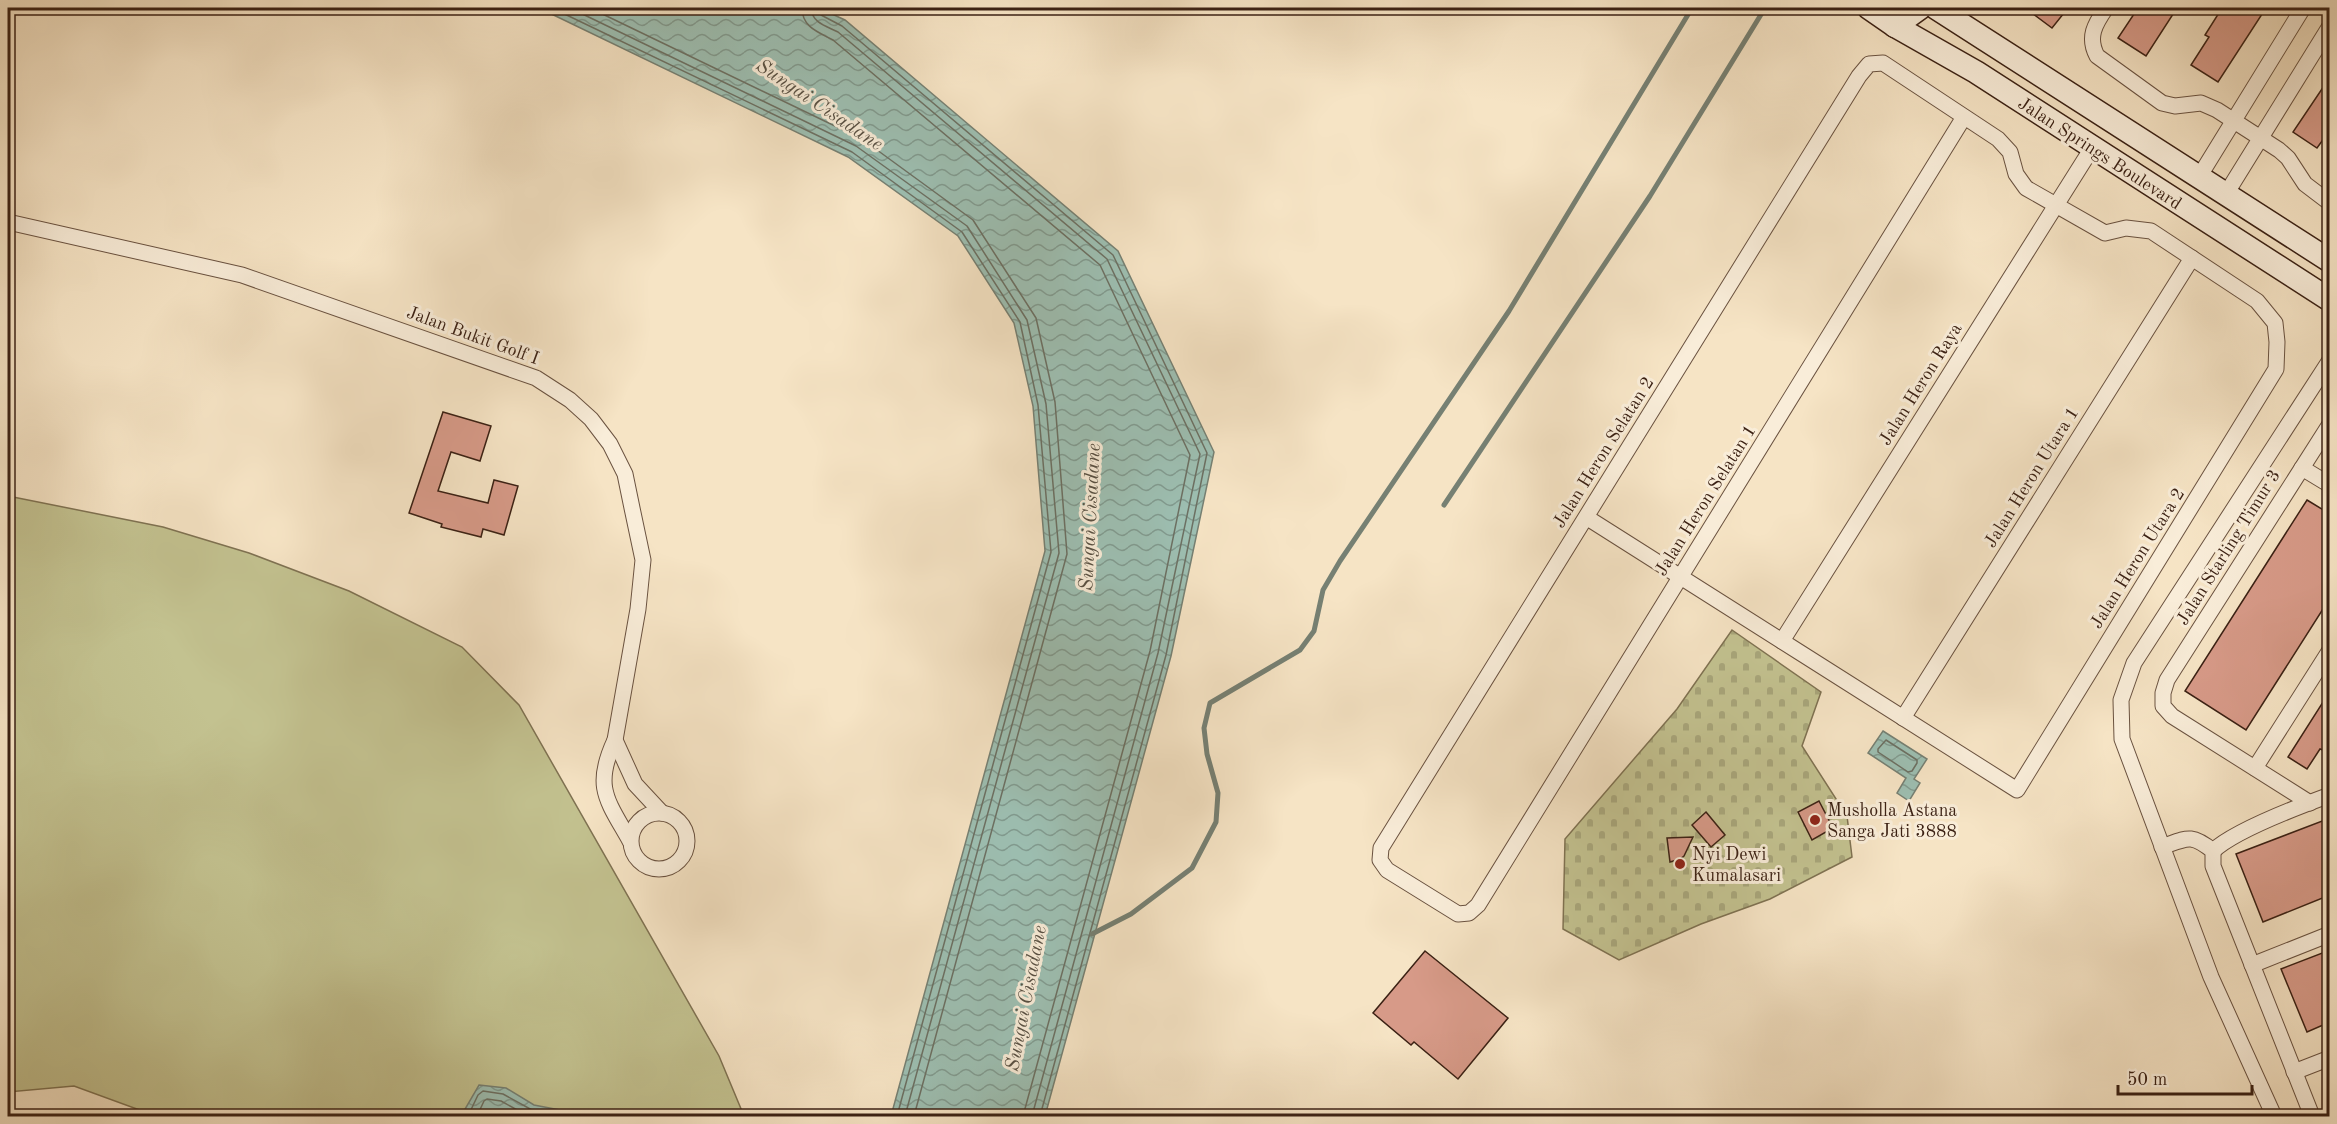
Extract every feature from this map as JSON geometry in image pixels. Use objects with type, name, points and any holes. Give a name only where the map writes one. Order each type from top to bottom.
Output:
[{"type":"main road","name":"Jalan Springs Boulevard","points":[[1869,8],[1894,26],[1976,72],[2330,300]]},
{"type":"main road","points":[[1894,26],[1920,8]]},
{"type":"main road","name":"Jalan Springs Boulevard","points":[[1936,8],[2330,261]]},
{"type":"street","points":[[2106,8],[2095,25],[2091,38],[2097,56],[2162,103],[2175,106],[2201,103],[2209,105],[2288,158],[2305,184],[2330,203]]},
{"type":"street","points":[[2199,177],[2303,8]]},
{"type":"street","points":[[2226,194],[2330,26]]},
{"type":"street","name":"Jalan Heron Selatan 2","points":[[1478,905],[1469,913],[1458,914],[1387,870],[1380,860],[1381,848],[1859,76],[1869,64],[1883,63],[1964,117]]},
{"type":"street","points":[[1964,117],[1998,139],[2010,152],[2016,174],[2026,188],[2105,232],[2126,228],[2151,231],[2192,258]]},
{"type":"street","name":"Jalan Heron Selatan 1","points":[[1478,905],[1964,117]]},
{"type":"street","name":"Jalan Heron Raya","points":[[1782,641],[2092,148]]},
{"type":"street","name":"Jalan Bukit Golf I","points":[[8,222],[242,275],[536,378],[570,400],[591,419],[610,444],[625,474],[643,560],[638,609],[615,740],[606,759],[603,781],[609,803],[636,857],[650,868],[668,868],[675,864],[686,848],[687,839],[679,822],[663,813],[635,784],[615,740]]},
{"type":"street","name":"Jalan Heron Utara 2","points":[[1903,718],[2017,790],[2276,369],[2275,323],[2257,301],[2192,258]]},
{"type":"street","name":"Jalan Heron Utara 1","points":[[1903,718],[2192,258]]},
{"type":"street","points":[[2274,1116],[2211,977],[2122,739],[2121,700],[2134,663],[2330,360]]},
{"type":"street","name":"Jalan Starling Timur 3","points":[[2255,768],[2172,716],[2163,706],[2163,693],[2167,680],[2330,424]]},
{"type":"street","points":[[2302,468],[2330,485]]},
{"type":"street","points":[[1586,517],[1903,718]]},
{"type":"street","points":[[2310,803],[2255,768],[2330,650]]},
{"type":"street","points":[[2312,1116],[2213,866],[2213,851],[2222,843],[2330,795]]},
{"type":"street","points":[[630,841],[637,824],[644,817],[653,813],[663,813]]},
{"type":"street","points":[[2162,847],[2192,838],[2213,851]]},
{"type":"street","points":[[2252,965],[2330,933]]},
{"type":"street","points":[[2294,1072],[2330,1058]]},
{"type":"green space","points":[[8,496],[163,527],[249,553],[349,591],[462,647],[519,705],[719,1056],[744,1116],[156,1116],[74,1086],[8,1092]]},
{"type":"green space","points":[[1732,630],[1821,692],[1802,746],[1847,816],[1852,857],[1770,899],[1701,924],[1619,960],[1563,929],[1565,839],[1677,709]]},
{"type":"water","name":"Sungai Cisadane","points":[[539,8],[819,8],[845,20],[1118,251],[1214,452],[1171,656],[1045,1116],[891,1116],[1045,551],[1033,406],[1014,323],[958,236],[848,157]]},
{"type":"water","points":[[1883,731],[1927,759],[1914,779],[1920,783],[1909,801],[1897,793],[1906,778],[1868,753]]},
{"type":"water","points":[[479,1085],[506,1088],[534,1105],[565,1111],[573,1116],[461,1116]]},
{"type":"building","points":[[2025,8],[2068,8],[2052,28]]},
{"type":"building","points":[[2138,8],[2177,8],[2146,56],[2118,38]]},
{"type":"building","points":[[2222,8],[2266,8],[2218,82],[2191,65],[2209,37],[2205,35]]},
{"type":"building","points":[[2330,77],[2330,130],[2317,148],[2293,132]]},
{"type":"building","points":[[443,412],[491,426],[480,461],[451,452],[438,491],[488,503],[494,480],[518,486],[504,535],[483,529],[481,537],[441,527],[442,524],[409,513]]},
{"type":"building","points":[[2307,500],[2330,514],[2330,598],[2246,730],[2185,691]]},
{"type":"building","points":[[2330,691],[2330,740],[2323,750],[2320,749],[2307,769],[2288,757]]},
{"type":"building","name":"Musholla Astana Sanga Jati 3888","points":[[1819,801],[1833,828],[1812,840],[1798,812]]},
{"type":"building","points":[[1706,812],[1725,835],[1711,847],[1692,825]]},
{"type":"building","points":[[2330,818],[2330,895],[2263,922],[2236,854]]},
{"type":"building","points":[[1693,837],[1684,856],[1670,862],[1667,838]]},
{"type":"building","points":[[2330,950],[2330,1022],[2307,1032],[2281,969]]},
{"type":"building","points":[[1425,951],[1508,1018],[1458,1079],[1414,1042],[1411,1045],[1373,1013]]},
{"type":"waterway","points":[[1092,934],[1131,914],[1192,868],[1216,822],[1218,793],[1207,754],[1204,728],[1210,703],[1300,650],[1314,631],[1323,590],[1340,561],[1509,311],[1692,8]]},
{"type":"waterway","points":[[1444,505],[1650,196],[1765,8]]},
{"type":"place","name":"Musholla Astana Sanga Jati 3888","points":[[1815,820]]},
{"type":"place","name":"Nyi Dewi Kumalasari","points":[[1680,864]]}]
